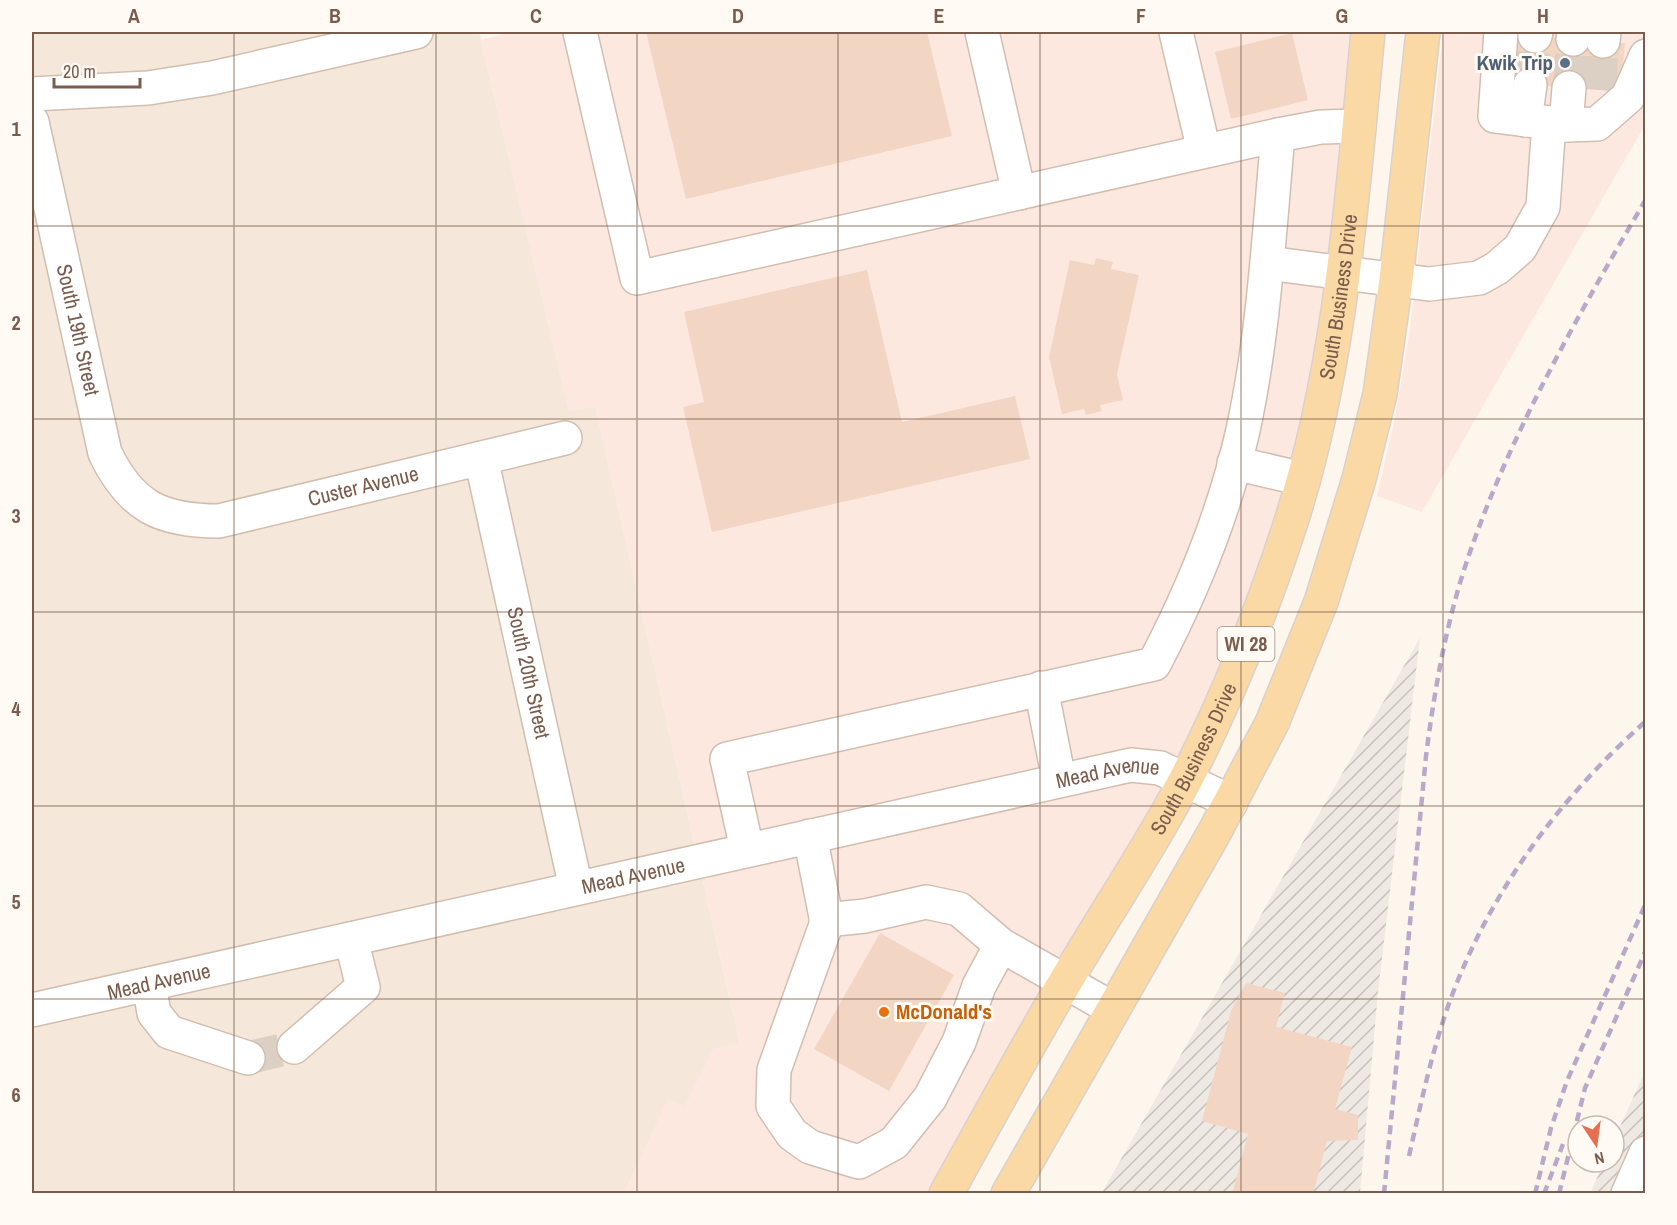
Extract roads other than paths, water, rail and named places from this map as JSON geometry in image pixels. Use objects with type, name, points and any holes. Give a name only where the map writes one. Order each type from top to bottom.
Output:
[{"type":"main road","name":"South Business Drive","points":[[946,1194],[1065,981],[1185,779],[1220,709],[1289,527],[1303,479],[1331,353],[1359,126],[1368,32]]},
{"type":"main road","name":"WI 28","points":[[1008,1194],[1231,802],[1283,699],[1314,621],[1336,556],[1380,394],[1396,280],[1424,32]]},
{"type":"street","points":[[32,94],[148,88],[212,78],[382,35],[416,32]]},
{"type":"street","points":[[580,32],[637,278],[1278,135],[1321,127],[1359,126]]},
{"type":"street","points":[[982,32],[1019,193]]},
{"type":"street","points":[[1176,32],[1204,151]]},
{"type":"street","points":[[1501,32],[1495,116],[1559,123],[1628,97],[1646,56]]},
{"type":"street","points":[[1530,85],[1559,123]]},
{"type":"street","points":[[1267,263],[1429,284],[1479,278],[1497,268],[1520,248],[1543,207],[1559,123],[1584,89]]},
{"type":"street","name":"South 19th Street","points":[[32,122],[105,453],[116,475],[136,498],[163,514]]},
{"type":"street","points":[[747,849],[727,759],[1154,664],[1181,613],[1222,506],[1234,463],[1253,369],[1267,263],[1278,135]]},
{"type":"street","name":"Custer Avenue","points":[[163,514],[187,521],[219,521],[565,438]]},
{"type":"street","name":"South 20th Street","points":[[482,458],[576,888]]},
{"type":"street","points":[[1234,463],[1303,479]]},
{"type":"street","points":[[1041,688],[1059,780]]},
{"type":"street","name":"Mead Avenue","points":[[32,1010],[747,849],[1059,780],[1143,764],[1160,768],[1231,802]]},
{"type":"street","points":[[810,836],[826,920],[774,1070],[773,1106],[792,1134],[810,1147],[859,1162],[894,1143],[930,1098],[959,1042],[979,986],[1001,945]]},
{"type":"street","points":[[826,920],[865,915],[926,902],[959,909],[1001,945],[1113,1009]]},
{"type":"street","points":[[294,1047],[363,987],[351,939]]},
{"type":"street","points":[[149,984],[154,1013],[169,1032],[248,1058]]},
{"type":"street","points":[[1628,1194],[1646,1153]]},
{"type":"tunnel","points":[[1530,85],[1535,36]]},
{"type":"tunnel","points":[[1569,88],[1573,39]]},
{"type":"tunnel","points":[[1599,90],[1603,41]]},
{"type":"tunnel","points":[[248,1058],[294,1047]]},
{"type":"railway","points":[[1384,1194],[1426,756],[1433,704],[1448,627],[1470,552],[1506,460],[1549,371],[1646,199]]},
{"type":"railway","points":[[1409,1156],[1429,1070],[1448,1006],[1491,911],[1535,842],[1560,810],[1587,779],[1646,721]]},
{"type":"railway","points":[[1535,1194],[1551,1128],[1567,1081],[1646,903]]},
{"type":"railway","points":[[1559,1194],[1585,1088],[1646,950]]},
{"type":"railway","points":[[1544,1194],[1563,1144]]},
{"type":"place","name":"Kwik Trip","points":[[1565,63]]},
{"type":"place","name":"McDonald's","points":[[884,1012]]}]
